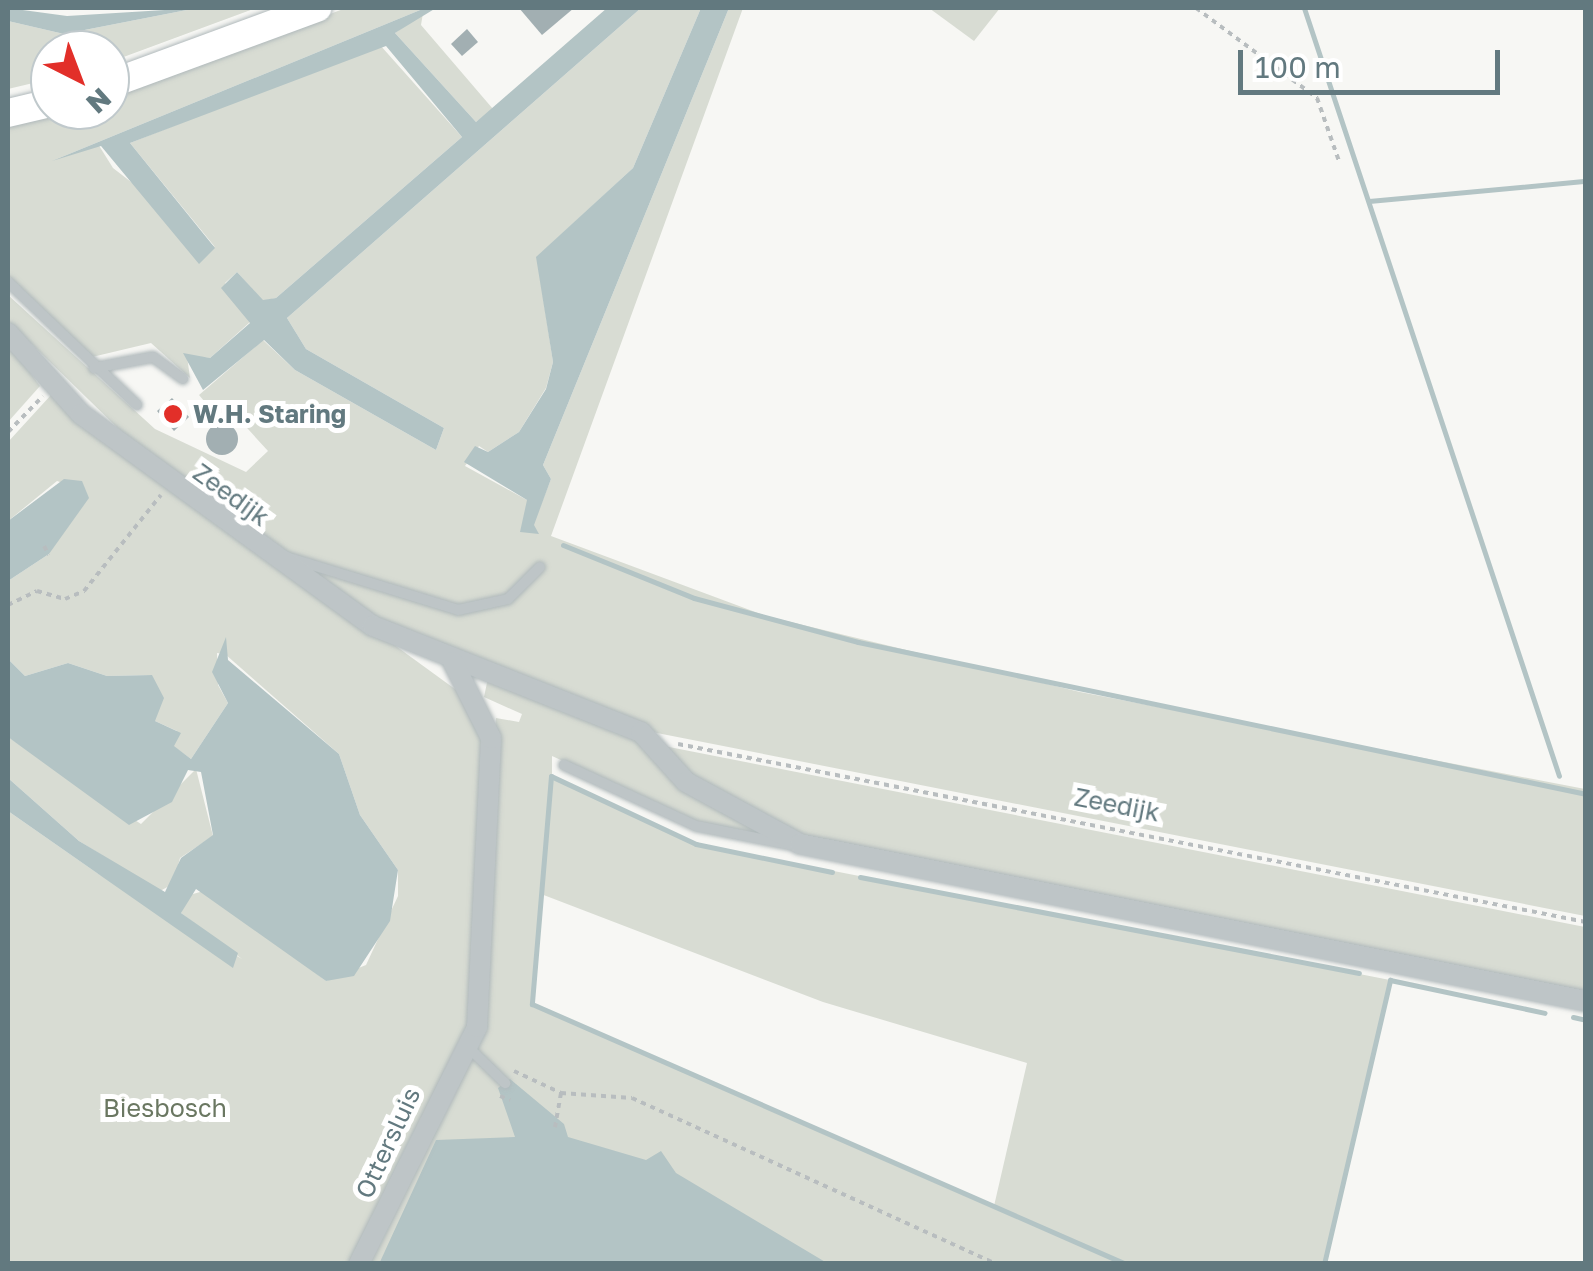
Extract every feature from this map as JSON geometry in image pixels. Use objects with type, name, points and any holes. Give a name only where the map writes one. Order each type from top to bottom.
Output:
[{"type":"main road","points":[[130,77],[317,8]]},
{"type":"street","name":"Zeedijk","points":[[8,333],[52,387],[171,484],[373,626],[453,662],[641,732],[686,782],[800,844],[1586,1000]]},
{"type":"street","points":[[453,662],[492,738],[477,1027],[468,1047]]},
{"type":"street","name":"Ottersluis","points":[[359,1264],[468,1047]]},
{"type":"lane","points":[[8,282],[94,368],[137,404]]},
{"type":"lane","points":[[94,368],[154,358],[183,379]]},
{"type":"lane","points":[[274,558],[304,558],[458,610],[508,599],[540,567]]},
{"type":"lane","name":"Zeedijk","points":[[564,764],[696,826],[800,844]]},
{"type":"lane","points":[[468,1047],[505,1082]]},
{"type":"path","points":[[1196,8],[1316,98],[1339,161]]},
{"type":"path","points":[[8,432],[52,387]]},
{"type":"path","points":[[8,604],[38,591],[65,598],[84,591],[171,484]]},
{"type":"path","points":[[44,546],[50,556]]},
{"type":"path","name":"Zeedijk","points":[[641,732],[709,754],[1586,922]]},
{"type":"path","points":[[486,1064],[561,1093],[632,1098],[997,1264]]},
{"type":"path","points":[[555,1127],[561,1093]]},
{"type":"green space","points":[[197,8],[256,8],[130,55],[130,30],[84,30]]},
{"type":"green space","points":[[346,8],[425,8],[130,129],[130,89]]},
{"type":"green space","points":[[641,8],[701,8],[633,168],[537,257],[553,362],[546,388],[519,432],[488,452],[479,446],[465,466],[527,500],[533,525],[551,479],[543,465],[729,8],[743,8],[551,536],[766,616],[1080,692],[1585,789],[1585,916],[657,733],[556,696],[369,616],[130,440],[8,321],[8,295],[155,429],[246,472],[268,451],[227,406],[215,414],[199,395],[263,340],[295,370],[436,450],[444,428],[306,349],[287,318]]},
{"type":"green space","points":[[929,8],[1000,8],[974,41]]},
{"type":"green space","points":[[423,13],[421,25],[493,109],[476,122],[395,33]]},
{"type":"green space","points":[[8,21],[47,30],[30,30],[30,84],[8,89]]},
{"type":"green space","points":[[380,45],[462,137],[276,298],[263,301],[237,272],[225,283],[250,322],[210,358],[187,356],[190,378],[151,343],[92,357],[8,275],[8,122],[30,119],[30,130],[128,130],[52,161],[98,144],[113,168],[215,247],[130,143]]},
{"type":"green space","points":[[8,343],[40,386],[8,422]]},
{"type":"green space","name":"Biesbosch","points":[[51,395],[470,700],[482,733],[469,1054],[496,718],[519,722],[522,714],[484,697],[488,678],[629,734],[779,840],[695,821],[552,756],[552,776],[696,844],[1390,980],[1325,1263],[8,1263],[8,811],[97,873],[242,959],[181,913],[186,896],[207,890],[326,981],[366,965],[398,896],[398,870],[360,815],[339,754],[225,654],[217,653],[218,685],[228,703],[191,759],[173,746],[177,731],[155,721],[152,675],[107,676],[68,663],[25,676],[8,659],[8,581],[49,554],[72,486],[57,481],[8,521],[8,442]],"holes":[[[541,894],[823,1002],[1027,1063],[994,1206],[532,1004]]]},
{"type":"green space","points":[[8,737],[141,824],[196,769],[213,836],[180,858],[173,884],[160,891],[79,841],[8,778]]},
{"type":"green space","points":[[664,746],[1585,927],[1585,995],[811,842],[698,784]]},
{"type":"shaded area","points":[[8,8],[67,16],[197,8],[84,30],[47,30],[8,21]]},
{"type":"shaded area","points":[[425,8],[436,8],[395,33],[476,122],[607,8],[641,8],[287,318],[306,349],[444,428],[436,450],[295,370],[264,340],[203,390],[183,353],[210,358],[250,323],[221,288],[237,272],[263,300],[276,298],[462,137],[386,46],[130,143],[215,248],[199,264],[101,146],[52,161]]},
{"type":"shaded area","points":[[701,8],[729,8],[543,465],[551,479],[534,525],[539,534],[520,532],[527,500],[464,462],[475,446],[488,452],[519,432],[546,389],[553,362],[536,257],[633,168]]},
{"type":"shaded area","points":[[64,479],[82,481],[89,498],[49,554],[8,581],[8,521]]},
{"type":"shaded area","points":[[226,637],[228,660],[339,754],[360,815],[398,870],[390,921],[354,976],[326,981],[196,889],[181,913],[238,953],[233,968],[8,811],[8,778],[79,841],[165,892],[181,858],[213,835],[201,772],[188,770],[172,802],[129,825],[8,737],[8,659],[25,676],[68,663],[107,676],[152,675],[164,698],[155,721],[181,733],[174,746],[191,759],[228,703],[212,672]]},
{"type":"shaded area","points":[[510,1079],[564,1124],[568,1137],[646,1160],[661,1151],[676,1173],[827,1263],[379,1264],[436,1140],[515,1137],[498,1088]]},
{"type":"building","points":[[519,8],[574,8],[542,35]]},
{"type":"building","points":[[467,29],[478,42],[462,56],[451,44]]},
{"type":"building","name":"W.H. Staring","points":[[172,398],[189,417],[174,431],[157,411]]},
{"type":"building","points":[[222,423],[233,428],[238,439],[233,450],[222,455],[211,450],[206,439],[211,428]]},
{"type":"waterway","points":[[1304,8],[1559,776]]},
{"type":"waterway","points":[[1369,201],[1586,181]]},
{"type":"waterway","points":[[563,545],[694,598],[858,642],[1586,794]]},
{"type":"waterway","points":[[832,872],[696,844],[551,776],[532,1004],[1126,1264]]},
{"type":"waterway","points":[[860,877],[1359,973]]},
{"type":"waterway","points":[[1324,1264],[1390,980],[1545,1013]]},
{"type":"waterway","points":[[1573,1017],[1586,1020]]},
{"type":"place","name":"W.H. Staring","points":[[173,414]]}]
